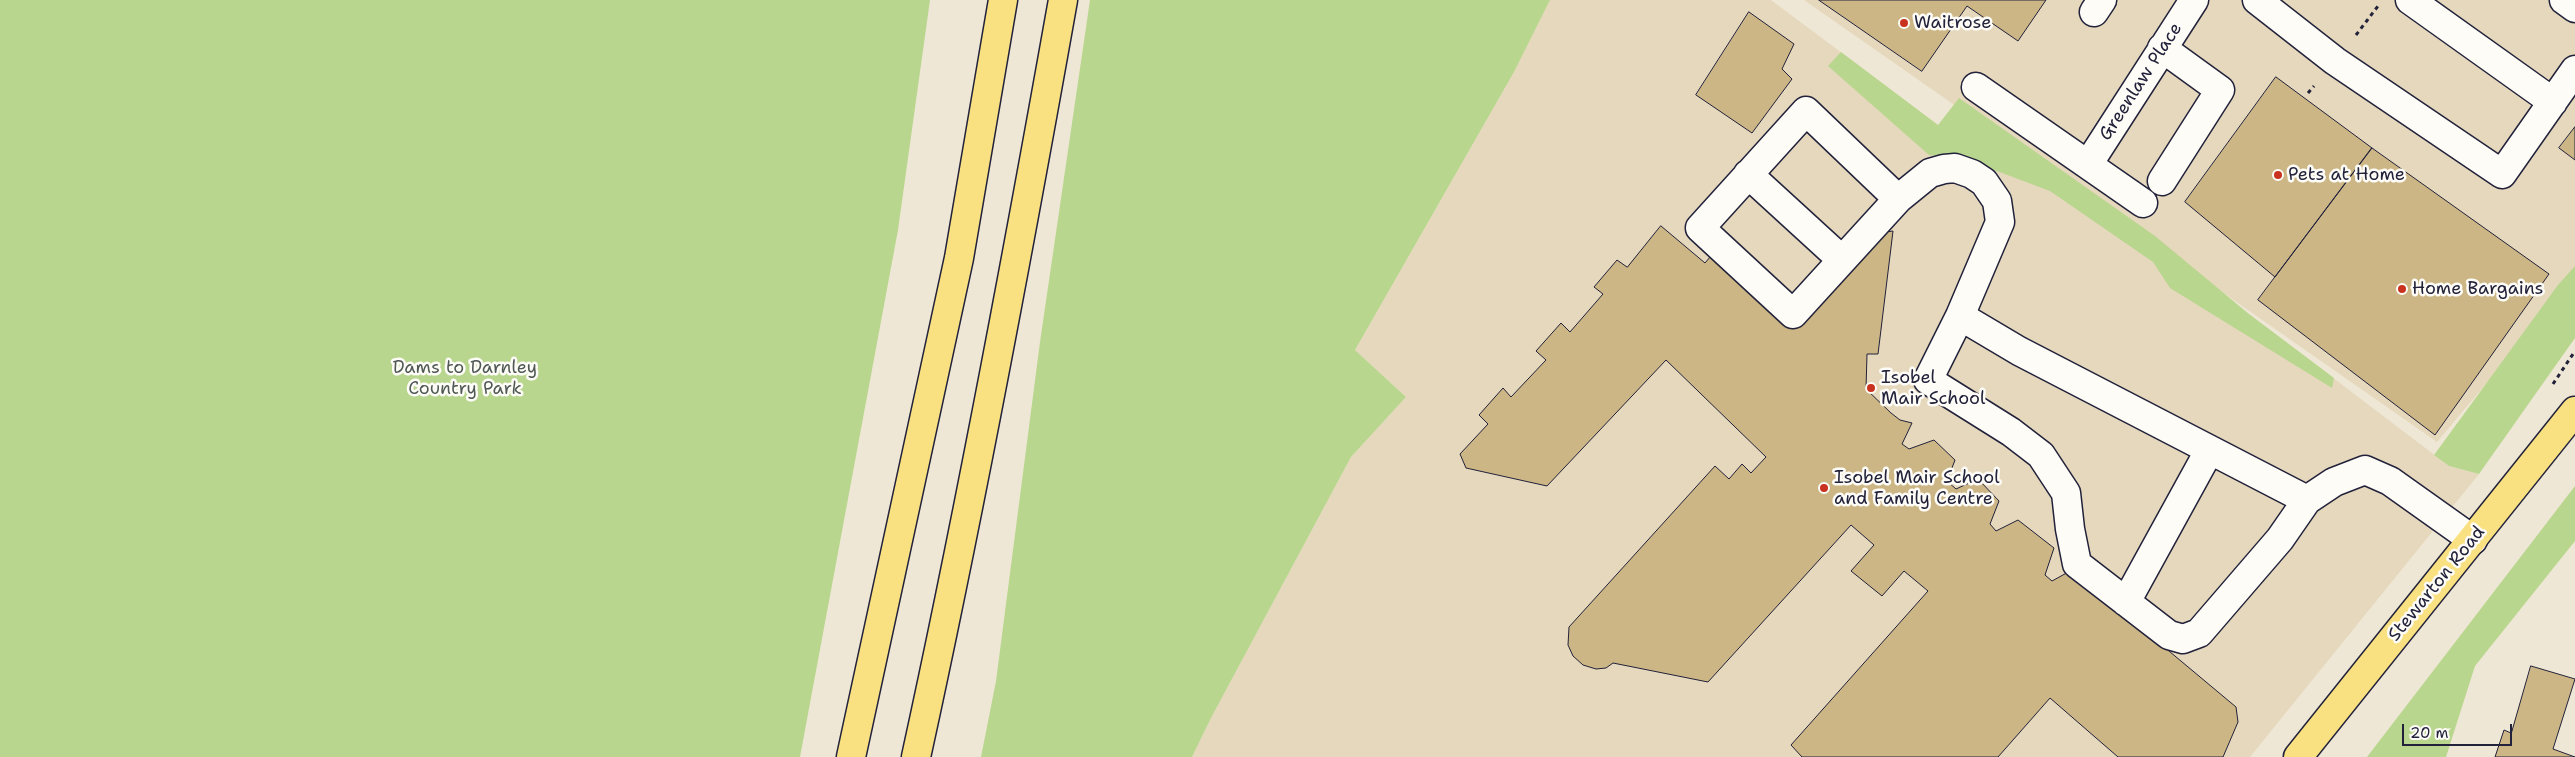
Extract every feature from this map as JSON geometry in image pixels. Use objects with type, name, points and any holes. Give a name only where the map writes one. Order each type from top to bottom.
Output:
[{"type":"main road","points":[[852,757],[957,268],[1003,0]]},
{"type":"main road","points":[[916,757],[963,538],[1022,230],[1063,0]]},
{"type":"main road","name":"Stewarton Road","points":[[2298,757],[2575,411]]},
{"type":"street","name":"Greenlaw Place","points":[[2089,163],[2194,0]]},
{"type":"street","points":[[2257,0],[2335,61],[2502,174],[2575,70]]},
{"type":"street","points":[[2410,0],[2553,102]]},
{"type":"street","points":[[2564,0],[2575,8]]},
{"type":"street","points":[[2162,48],[2220,90],[2162,181]]},
{"type":"street","points":[[1976,87],[2143,202]]},
{"type":"street","points":[[1898,199],[1806,111],[1700,228],[1793,314],[1898,199],[1930,173],[1944,168],[1955,168],[1972,174],[1984,182],[1997,201],[2000,222],[1960,316],[1928,380],[2011,432],[2041,455],[2066,492],[2070,529],[2078,564],[2169,635],[2183,639],[2199,633],[2280,539],[2307,500],[2334,482],[2365,470],[2390,481],[2473,540]]},
{"type":"street","points":[[1748,174],[1842,260]]},
{"type":"street","points":[[1960,316],[2010,346],[2307,500]]},
{"type":"street","points":[[2126,602],[2208,450]]},
{"type":"shaded area","name":"Isobel Mair School","points":[[1550,0],[1771,0],[1938,125],[1975,133],[2249,314],[2449,466],[2479,474],[2250,757],[1192,757],[1351,457],[1406,397],[1355,350],[1514,72]]},
{"type":"shaded area","points":[[1804,0],[2575,0],[2575,278],[2437,442]]},
{"type":"green space","name":"Dams to Darnley Country Park","points":[[0,0],[930,0],[898,230],[800,757],[0,757]]},
{"type":"green space","points":[[1090,0],[1550,0],[1514,72],[1355,350],[1406,397],[1351,457],[1192,757],[981,757],[996,681],[1040,342]]},
{"type":"green space","points":[[1841,52],[1938,125],[1959,98],[2155,236],[2249,314],[2334,378],[2332,388],[2170,288],[2153,262],[2050,191],[1965,159],[1929,155],[1828,66]]},
{"type":"green space","points":[[2575,266],[2575,338],[2479,474],[2449,466],[2434,455],[2558,285]]},
{"type":"green space","points":[[2575,486],[2575,541],[2475,666],[2446,757],[2367,757]]},
{"type":"building","name":"Waitrose","points":[[1819,0],[2046,0],[2018,41],[1967,6],[1922,71]]},
{"type":"building","points":[[1749,12],[1794,44],[1782,69],[1792,79],[1752,133],[1696,95]]},
{"type":"building","name":"Pets at Home","points":[[2276,77],[2372,148],[2275,277],[2185,202]]},
{"type":"building","points":[[2575,127],[2575,160],[2559,148]]},
{"type":"building","name":"Home Bargains","points":[[2372,148],[2549,274],[2435,435],[2258,300]]},
{"type":"building","name":"Isobel Mair School and Family Centre","points":[[1661,226],[1705,263],[1715,251],[1794,321],[1886,232],[1893,231],[1878,354],[1867,354],[1866,389],[1900,420],[1912,423],[1902,444],[1909,449],[1934,440],[1955,460],[1947,481],[1956,489],[1978,479],[1999,501],[1990,524],[1996,531],[2018,520],[2054,548],[2045,575],[2052,581],[2072,570],[2236,707],[2238,722],[2223,757],[2118,757],[2050,698],[1998,757],[1802,757],[1791,745],[1928,591],[1904,571],[1882,596],[1851,571],[1874,545],[1851,525],[1708,682],[1613,663],[1606,668],[1596,669],[1583,665],[1573,656],[1568,645],[1569,627],[1715,466],[1729,479],[1742,464],[1751,473],[1766,457],[1666,360],[1547,486],[1466,468],[1460,454],[1488,424],[1479,415],[1503,388],[1511,397],[1546,360],[1536,351],[1561,323],[1570,332],[1603,294],[1594,287],[1617,260],[1627,267]]},
{"type":"building","points":[[2531,666],[2575,679],[2553,749],[2575,757],[2495,757],[2504,730],[2511,733]]},
{"type":"place","name":"Waitrose","points":[[1904,23]]},
{"type":"place","name":"Pets at Home","points":[[2278,175]]},
{"type":"place","name":"Home Bargains","points":[[2402,289]]},
{"type":"place","name":"Isobel Mair School","points":[[1871,388]]},
{"type":"place","name":"Isobel Mair School and Family Centre","points":[[1824,488]]}]
